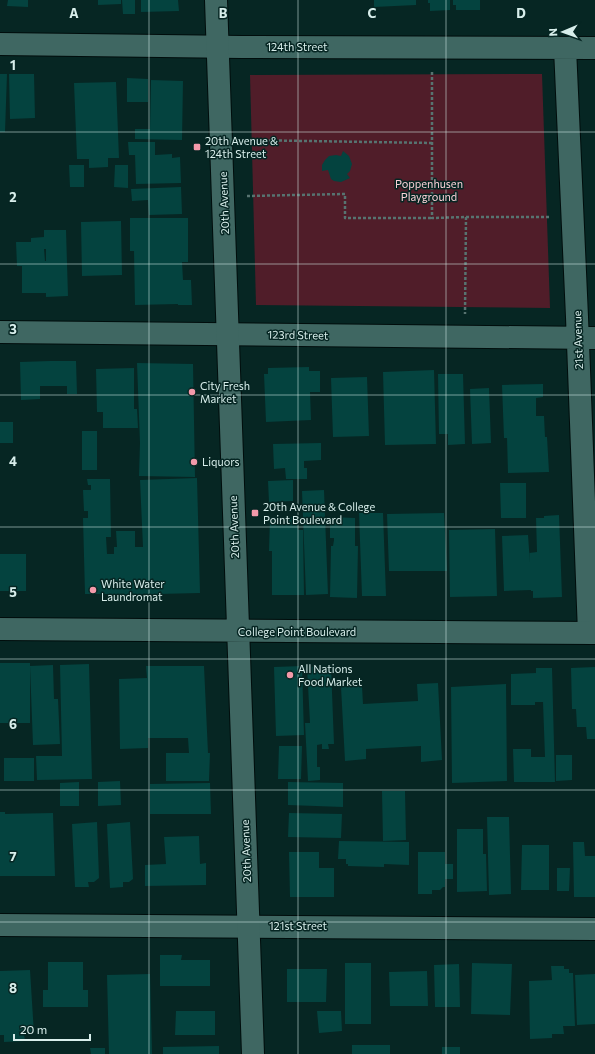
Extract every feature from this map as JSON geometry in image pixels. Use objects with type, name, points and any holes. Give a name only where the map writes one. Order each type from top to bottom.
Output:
[{"type":"street","name":"20th Avenue","points":[[216,0],[253,1054]]},
{"type":"street","name":"124th Street","points":[[0,44],[218,47],[595,48]]},
{"type":"street","name":"21st Avenue","points":[[565,48],[586,338],[592,633]]},
{"type":"street","name":"123rd Street","points":[[0,332],[586,338]]},
{"type":"street","name":"College Point Boulevard","points":[[0,629],[592,633]]},
{"type":"street","name":"121st Street","points":[[0,925],[595,929]]},
{"type":"path","points":[[432,68],[432,218]]},
{"type":"path","points":[[240,140],[432,143]]},
{"type":"path","points":[[241,196],[345,194],[345,218],[551,217]]},
{"type":"path","points":[[465,316],[466,217]]},
{"type":"green space","name":"Poppenhusen Playground","points":[[542,74],[550,308],[256,305],[250,75]]},
{"type":"building","points":[[8,0],[28,0],[28,7],[7,6]]},
{"type":"building","points":[[98,0],[121,0],[121,4],[98,5]]},
{"type":"building","points":[[122,0],[135,0],[135,14],[123,14]]},
{"type":"building","points":[[141,0],[178,0],[179,11],[141,12]]},
{"type":"building","points":[[374,0],[416,0],[416,5],[374,7]]},
{"type":"building","points":[[428,0],[450,0],[450,10],[430,11],[430,3],[428,3]]},
{"type":"building","points":[[453,0],[480,0],[480,10],[456,10],[456,5],[453,5]]},
{"type":"building","points":[[0,74],[7,74],[5,132],[0,132]]},
{"type":"building","points":[[9,74],[34,74],[35,118],[10,119]]},
{"type":"building","points":[[127,78],[148,79],[148,102],[127,102]]},
{"type":"building","points":[[151,80],[183,81],[182,140],[135,139],[135,129],[150,129]]},
{"type":"building","points":[[116,82],[119,158],[108,158],[108,167],[89,168],[89,159],[77,159],[74,83]]},
{"type":"building","points":[[128,142],[155,142],[155,155],[172,154],[172,158],[180,157],[181,183],[136,184],[135,155],[129,155]]},
{"type":"building","points":[[343,151],[349,156],[352,164],[350,171],[347,174],[350,178],[341,182],[334,181],[331,179],[328,170],[322,171],[322,165],[329,156],[341,156]]},
{"type":"building","points":[[69,165],[84,165],[84,187],[70,187]]},
{"type":"building","points":[[115,165],[128,165],[128,188],[114,187]]},
{"type":"building","points":[[181,187],[182,214],[149,215],[148,200],[132,201],[131,189]]},
{"type":"building","points":[[130,218],[188,218],[188,262],[182,262],[183,280],[191,280],[192,305],[135,305],[134,251],[130,251]]},
{"type":"building","points":[[121,221],[122,275],[82,276],[81,222]]},
{"type":"building","points":[[44,230],[66,230],[68,296],[46,297],[46,293],[22,293],[22,266],[17,266],[16,242],[31,242],[31,238],[44,237]],"holes":[[[44,249],[46,249],[46,261],[45,261]]]},
{"type":"building","points":[[76,361],[77,394],[67,394],[67,386],[40,386],[40,399],[21,400],[20,362]]},
{"type":"building","points":[[137,363],[193,364],[195,477],[139,476],[140,443]]},
{"type":"building","points":[[309,367],[309,371],[320,371],[320,392],[310,392],[311,420],[266,422],[264,374],[268,374],[268,368]]},
{"type":"building","points":[[134,368],[134,409],[137,409],[138,428],[103,428],[103,412],[97,412],[96,369]]},
{"type":"building","points":[[434,370],[436,444],[385,445],[383,372]]},
{"type":"building","points":[[438,374],[463,374],[465,444],[448,445],[448,434],[439,434]]},
{"type":"building","points":[[367,377],[369,436],[333,437],[331,378]]},
{"type":"building","points":[[543,384],[543,397],[536,398],[536,416],[544,416],[549,472],[508,473],[507,438],[504,438],[502,385]]},
{"type":"building","points":[[489,388],[491,443],[472,444],[470,389]]},
{"type":"building","points":[[0,422],[13,422],[13,443],[0,443]]},
{"type":"building","points":[[82,431],[97,431],[97,470],[82,470]]},
{"type":"building","points":[[321,443],[321,460],[304,461],[304,468],[307,468],[307,479],[286,479],[285,468],[274,469],[273,444]]},
{"type":"building","points":[[197,478],[200,593],[115,595],[85,594],[83,518],[88,518],[88,511],[84,511],[83,490],[91,490],[91,485],[88,485],[87,479],[110,479],[111,537],[106,537],[107,554],[114,554],[114,547],[117,547],[116,531],[135,531],[135,547],[143,547],[140,480]]},
{"type":"building","points":[[293,480],[293,501],[269,502],[268,481]]},
{"type":"building","points":[[500,483],[526,483],[526,518],[501,518]]},
{"type":"building","points":[[324,490],[328,594],[306,595],[302,491]]},
{"type":"building","points":[[359,513],[383,513],[386,596],[362,596]]},
{"type":"building","points":[[444,513],[447,571],[389,571],[387,514]]},
{"type":"building","points":[[559,515],[562,597],[533,598],[533,591],[531,590],[504,591],[502,536],[528,535],[529,553],[537,552],[536,518]]},
{"type":"building","points":[[270,517],[297,517],[298,530],[303,530],[304,595],[272,595],[272,551],[269,551]]},
{"type":"building","points":[[330,517],[355,518],[355,546],[358,546],[357,598],[330,597],[331,546],[333,546],[334,538],[330,538]]},
{"type":"building","points":[[495,529],[497,596],[450,597],[449,530]]},
{"type":"building","points":[[0,554],[26,554],[26,591],[0,591]]},
{"type":"building","points":[[0,663],[30,663],[30,723],[0,723]]},
{"type":"building","points":[[89,664],[92,779],[37,780],[36,756],[62,756],[60,665]]},
{"type":"building","points":[[53,665],[54,699],[58,699],[60,744],[33,745],[30,666]]},
{"type":"building","points":[[146,666],[204,666],[208,753],[210,753],[209,781],[166,781],[166,753],[189,753],[188,738],[148,738],[148,748],[120,749],[119,679],[147,678]]},
{"type":"building","points":[[302,666],[304,735],[276,736],[274,667]]},
{"type":"building","points":[[331,666],[334,744],[328,744],[329,749],[322,749],[322,744],[317,745],[317,767],[320,767],[320,780],[308,781],[305,723],[310,723],[307,667]]},
{"type":"building","points":[[595,667],[595,739],[587,739],[586,727],[577,727],[576,709],[572,709],[571,668]]},
{"type":"building","points":[[536,668],[552,668],[555,782],[514,782],[513,749],[531,749],[531,757],[545,757],[543,702],[535,702],[535,705],[511,705],[511,674],[536,673]]},
{"type":"building","points":[[438,683],[442,760],[421,762],[421,746],[366,749],[366,759],[345,761],[341,687],[362,686],[363,704],[418,701],[417,684]]},
{"type":"building","points":[[506,684],[507,781],[452,783],[451,687]]},
{"type":"building","points":[[279,746],[302,746],[301,779],[278,779]]},
{"type":"building","points":[[556,755],[572,755],[572,780],[556,781]]},
{"type":"building","points":[[4,758],[34,758],[34,781],[4,781]]},
{"type":"building","points":[[120,781],[121,805],[98,806],[98,782]]},
{"type":"building","points":[[79,782],[79,806],[60,806],[60,783]]},
{"type":"building","points":[[288,782],[343,783],[343,807],[288,805]]},
{"type":"building","points":[[210,783],[211,814],[150,814],[150,784]]},
{"type":"building","points":[[382,791],[405,791],[406,840],[383,841]]},
{"type":"building","points":[[0,812],[5,812],[5,814],[53,813],[55,876],[0,876]]},
{"type":"building","points":[[289,813],[342,814],[341,838],[288,837]]},
{"type":"building","points":[[487,817],[509,817],[511,894],[489,895]]},
{"type":"building","points":[[97,822],[99,878],[94,882],[88,882],[89,887],[75,887],[72,824]]},
{"type":"building","points":[[130,822],[133,879],[129,882],[123,882],[123,887],[110,888],[107,824]]},
{"type":"building","points":[[457,829],[483,829],[483,854],[486,854],[487,891],[457,892]]},
{"type":"building","points":[[199,836],[200,864],[206,863],[206,885],[145,886],[145,865],[166,864],[164,837]]},
{"type":"building","points":[[339,841],[409,842],[409,865],[384,864],[384,867],[348,866],[348,864],[346,864],[346,859],[338,859]]},
{"type":"building","points":[[573,842],[584,842],[585,856],[595,856],[595,897],[574,897]]},
{"type":"building","points":[[522,845],[549,845],[549,890],[521,890]]},
{"type":"building","points":[[289,852],[319,852],[319,868],[334,868],[334,897],[290,897]]},
{"type":"building","points":[[418,852],[445,852],[445,864],[453,864],[453,879],[445,879],[445,887],[440,890],[432,890],[432,894],[418,894]]},
{"type":"building","points":[[557,868],[570,868],[569,891],[557,891]]},
{"type":"building","points":[[160,955],[182,955],[181,960],[210,960],[210,986],[160,986]]},
{"type":"building","points":[[48,962],[83,962],[83,990],[88,990],[88,1007],[43,1007],[43,990],[48,990]]},
{"type":"building","points":[[345,963],[371,963],[371,1024],[345,1024]]},
{"type":"building","points":[[472,963],[512,964],[510,1015],[471,1014]]},
{"type":"building","points":[[459,964],[460,1007],[435,1007],[434,965]]},
{"type":"building","points":[[551,966],[564,966],[564,969],[569,969],[569,973],[573,973],[575,1026],[563,1026],[564,1034],[552,1034],[552,1038],[530,1039],[529,981],[552,980]]},
{"type":"building","points":[[287,969],[327,969],[326,1002],[287,1002]]},
{"type":"building","points":[[30,970],[34,1034],[24,1034],[25,1041],[4,1042],[4,1035],[0,1035],[0,971]]},
{"type":"building","points":[[427,971],[428,1006],[390,1006],[389,972]]},
{"type":"building","points":[[150,974],[152,1054],[109,1054],[107,975]]},
{"type":"building","points":[[595,974],[595,1024],[577,1025],[575,975]]},
{"type":"building","points":[[176,1011],[215,1011],[215,1035],[175,1035]]},
{"type":"building","points":[[317,1011],[341,1011],[342,1031],[319,1033]]},
{"type":"building","points":[[352,1045],[390,1045],[390,1054],[352,1054]]},
{"type":"building","points":[[219,1046],[219,1054],[163,1054],[163,1047]]},
{"type":"building","points":[[442,1047],[460,1047],[460,1054],[442,1054]]},
{"type":"building","points":[[90,1048],[105,1048],[105,1054],[91,1054]]},
{"type":"place","name":"20th Avenue & 124th Street","points":[[197,147]]},
{"type":"place","name":"City Fresh Market","points":[[192,392]]},
{"type":"place","name":"Liquors","points":[[194,462]]},
{"type":"place","name":"20th Avenue & College Point Boulevard","points":[[255,513]]},
{"type":"place","name":"White Water Laundromat","points":[[93,590]]},
{"type":"place","name":"All Nations Food Market","points":[[290,675]]}]
